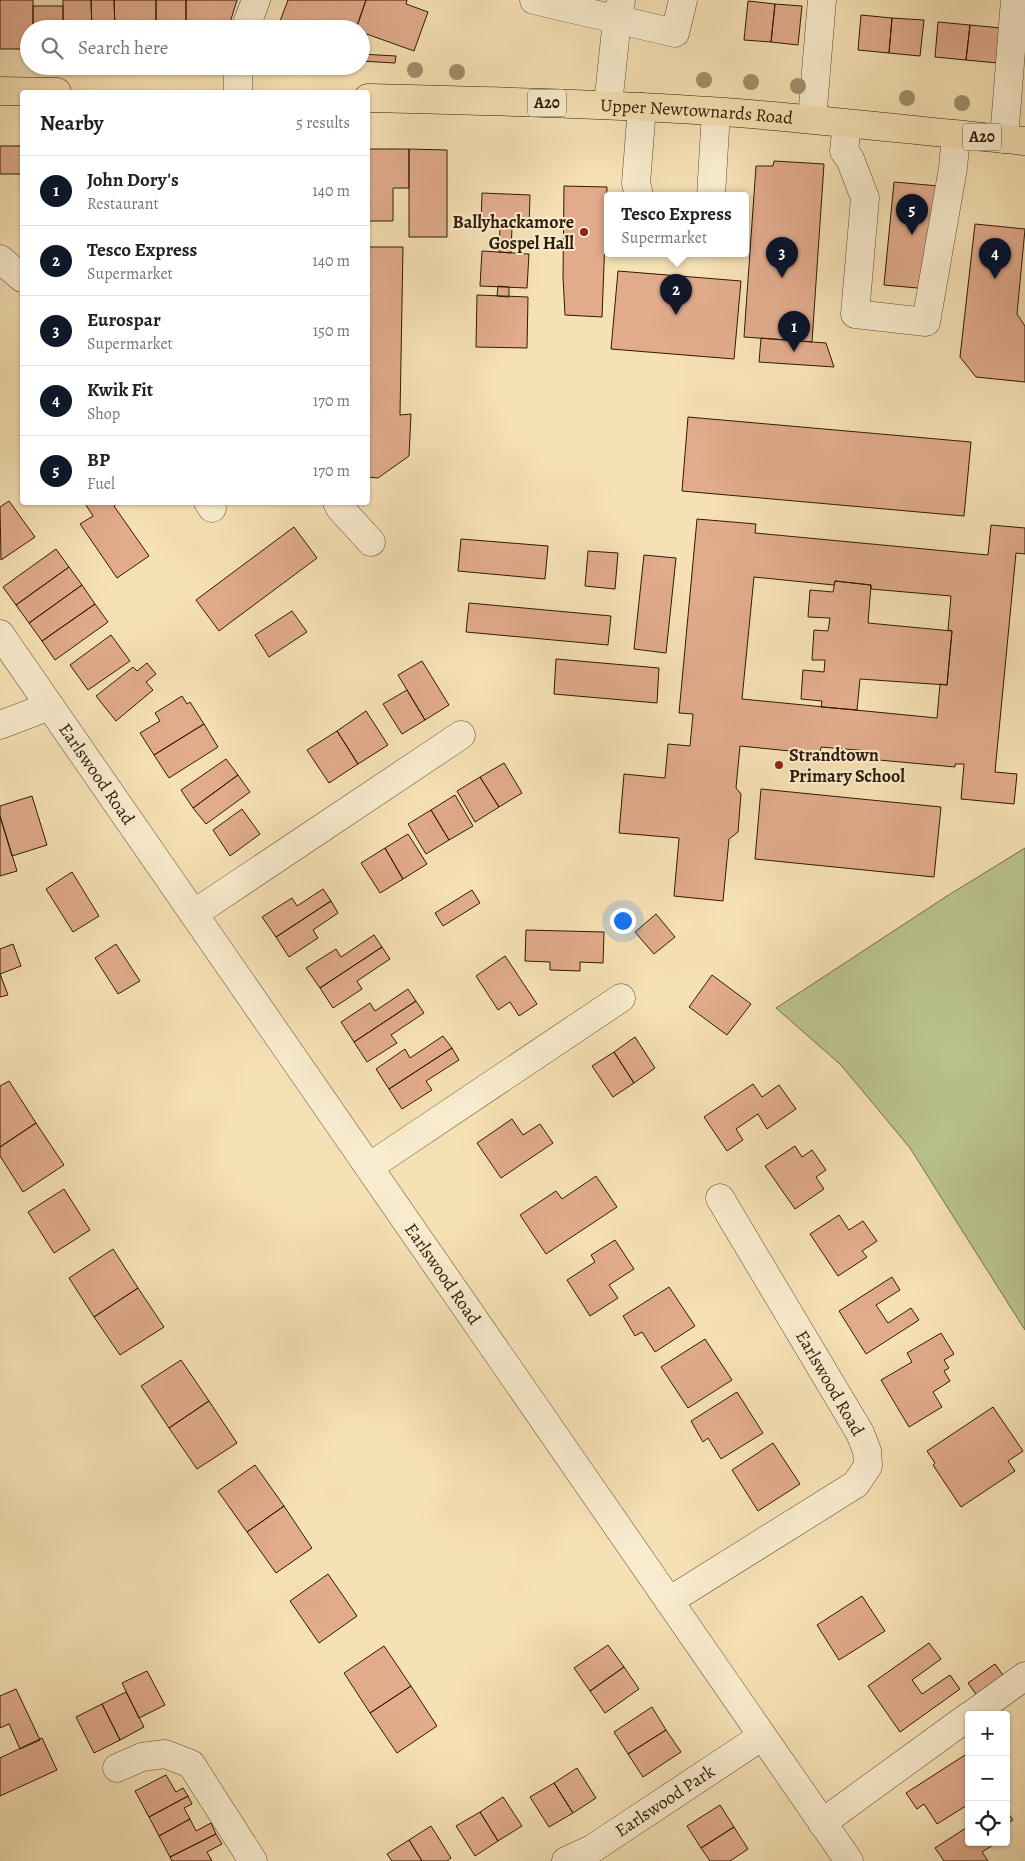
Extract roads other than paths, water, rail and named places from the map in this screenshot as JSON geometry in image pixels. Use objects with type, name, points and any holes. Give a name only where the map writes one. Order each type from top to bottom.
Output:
[{"type":"main road","points":[[0,91],[20,91]]},
{"type":"main road","name":"Upper Newtownards Road","points":[[370,98],[642,107],[812,119],[1014,140]]},
{"type":"street","points":[[248,20],[256,0]]},
{"type":"street","points":[[534,0],[619,10],[675,33],[683,0]]},
{"type":"street","points":[[812,119],[822,0]]},
{"type":"street","points":[[1014,140],[1015,0]]},
{"type":"street","points":[[608,105],[619,10]]},
{"type":"street","points":[[238,75],[238,90]]},
{"type":"street","points":[[638,192],[636,183],[642,107]]},
{"type":"street","points":[[711,192],[716,112]]},
{"type":"street","points":[[848,124],[844,151],[850,160],[865,198],[855,314],[926,322],[953,168],[956,135]]},
{"type":"street","points":[[0,259],[20,276]]},
{"type":"street","points":[[338,505],[371,542]]},
{"type":"street","name":"Earlswood Road","points":[[0,634],[195,913],[849,1861]]},
{"type":"street","points":[[0,725],[50,706]]},
{"type":"street","points":[[195,913],[462,735]]},
{"type":"street","points":[[369,1167],[621,998]]},
{"type":"street","name":"Earlswood Road","points":[[669,1601],[856,1484],[868,1466],[867,1451],[860,1433],[720,1198]]},
{"type":"street","points":[[977,1711],[1025,1676]]},
{"type":"street","points":[[822,1823],[965,1720]]},
{"type":"street","name":"Earlswood Park","points":[[566,1861],[592,1849],[762,1737]]},
{"type":"street","points":[[117,1768],[142,1757],[164,1754],[191,1764],[253,1861]]},
{"type":"place","name":"Ballyhackamore Gospel Hall","points":[[584,232]]},
{"type":"place","name":"BP","points":[[912,235]]},
{"type":"place","name":"Eurospar","points":[[782,278]]},
{"type":"place","name":"Kwik Fit","points":[[995,279]]},
{"type":"place","name":"Tesco Express","points":[[676,315]]},
{"type":"place","name":"John Dory's","points":[[794,352]]},
{"type":"place","name":"Strandtown Primary School","points":[[779,765]]}]
